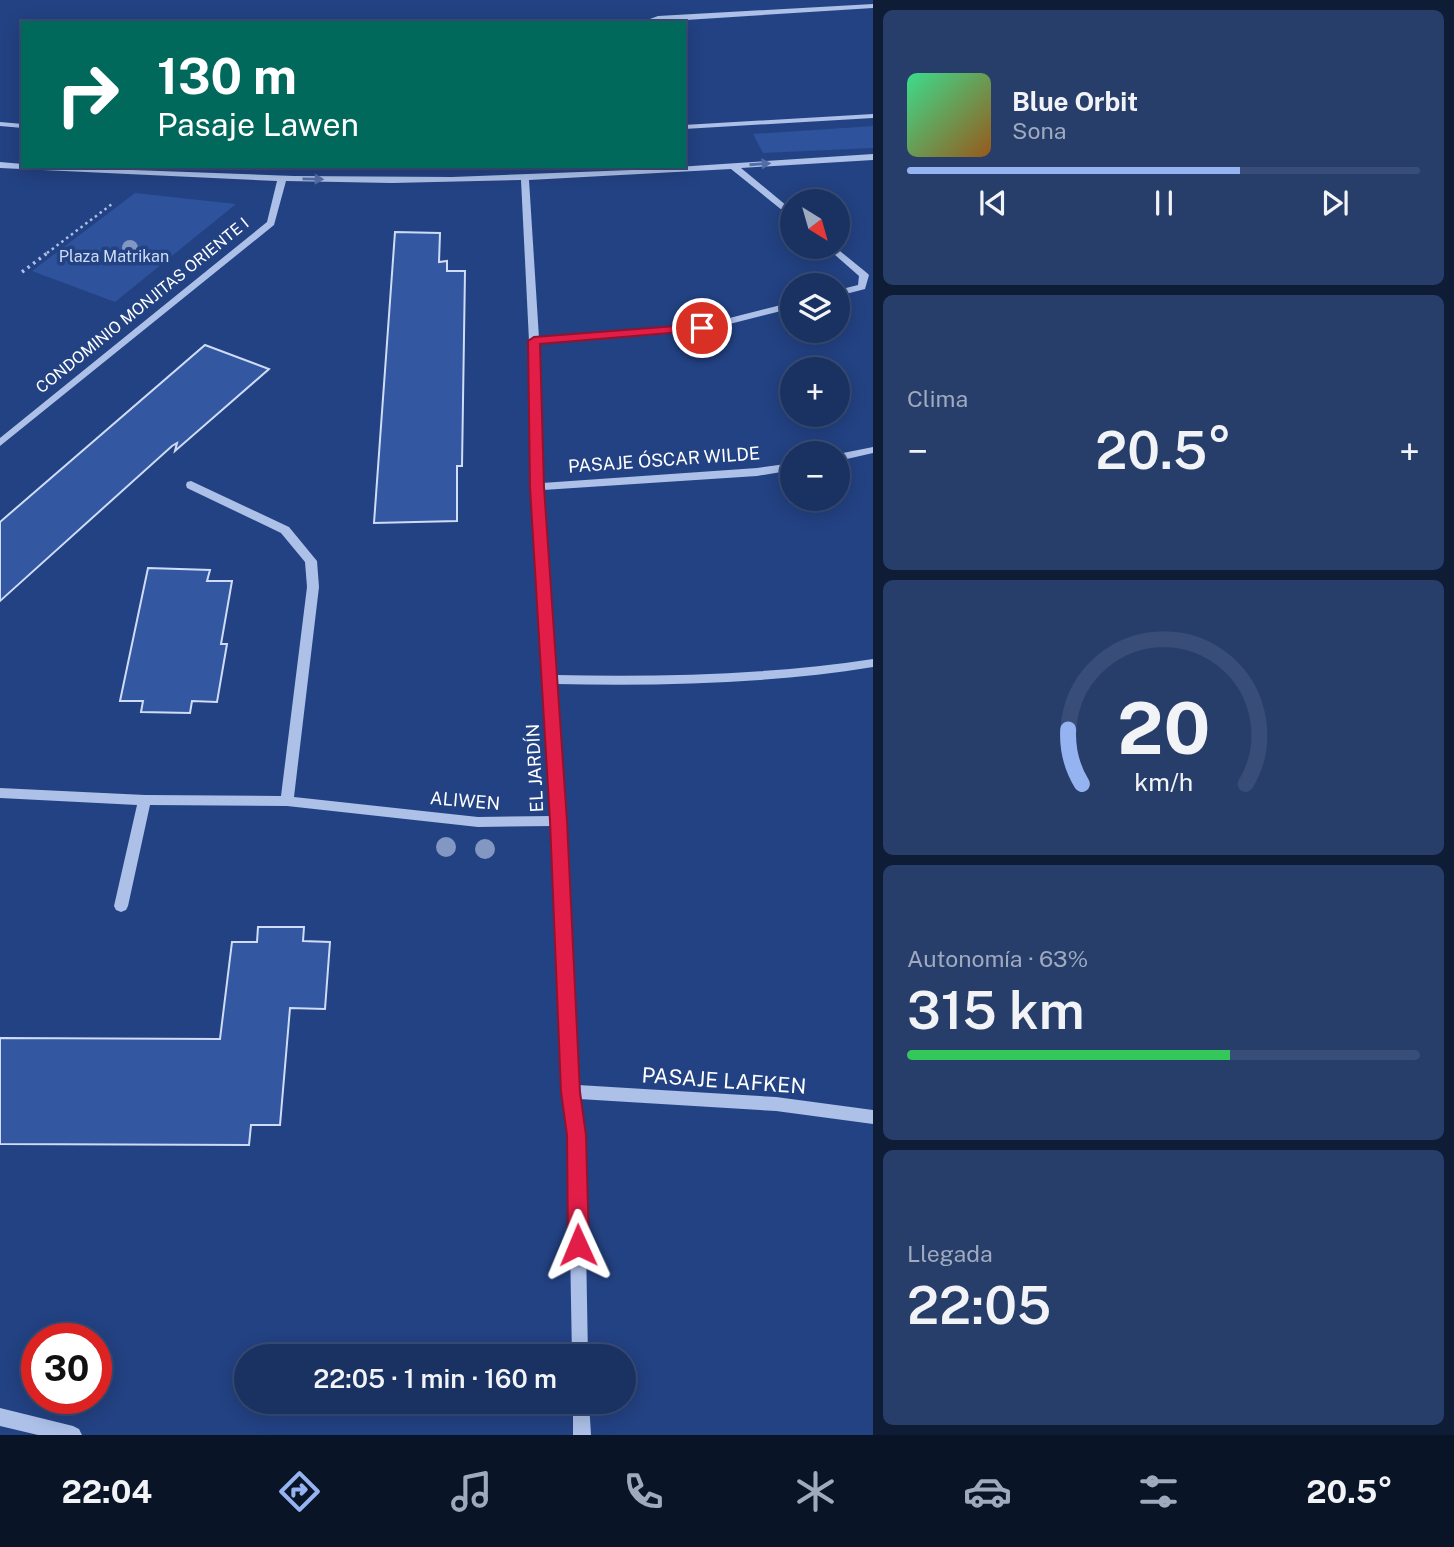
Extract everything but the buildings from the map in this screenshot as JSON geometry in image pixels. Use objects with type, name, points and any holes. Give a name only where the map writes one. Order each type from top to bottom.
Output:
[{"type":"street","points":[[649,21],[658,18],[873,6]]},
{"type":"street","points":[[686,127],[873,116]]},
{"type":"street","points":[[0,124],[21,125]]},
{"type":"street","points":[[60,168],[282,179],[395,180],[525,177],[873,157]]},
{"type":"street","points":[[0,165],[21,166]]},
{"type":"street","points":[[733,166],[780,205]]},
{"type":"street","name":"EL JARDÍN","points":[[525,177],[534,341],[537,487],[551,679],[571,1092],[576,1135],[580,1344]]},
{"type":"street","name":"CONDOMINIO MONJITAS ORIENTE I","points":[[0,443],[271,223],[282,179]]},
{"type":"street","points":[[845,259],[864,275],[862,287],[850,290]]},
{"type":"street","points":[[534,341],[702,328],[780,307]]},
{"type":"street","points":[[850,455],[873,450]]},
{"type":"street","name":"PASAJE ÓSCAR WILDE","points":[[537,487],[780,468]]},
{"type":"street","points":[[0,793],[145,800],[287,801],[313,587],[311,561],[285,530],[191,485]]},
{"type":"street","points":[[551,679],[644,681],[726,677],[823,672],[873,663]]},
{"type":"street","points":[[121,906],[145,800]]},
{"type":"street","name":"ALIWEN","points":[[287,801],[478,822],[559,821]]},
{"type":"street","name":"PASAJE LAFKEN","points":[[571,1092],[776,1104],[873,1117]]},
{"type":"street","points":[[581,1414],[582,1435]]},
{"type":"street","points":[[0,1417],[73,1435]]},
{"type":"path","points":[[22,272],[117,200]]},
{"type":"green space","points":[[873,126],[873,148],[763,153],[753,134]]},
{"type":"green space","name":"Plaza Matrikan","points":[[135,193],[236,204],[115,302],[32,271]]},
{"type":"route","points":[[578,1245],[576,1135],[571,1092],[551,679],[537,487],[534,341],[702,328]]}]
